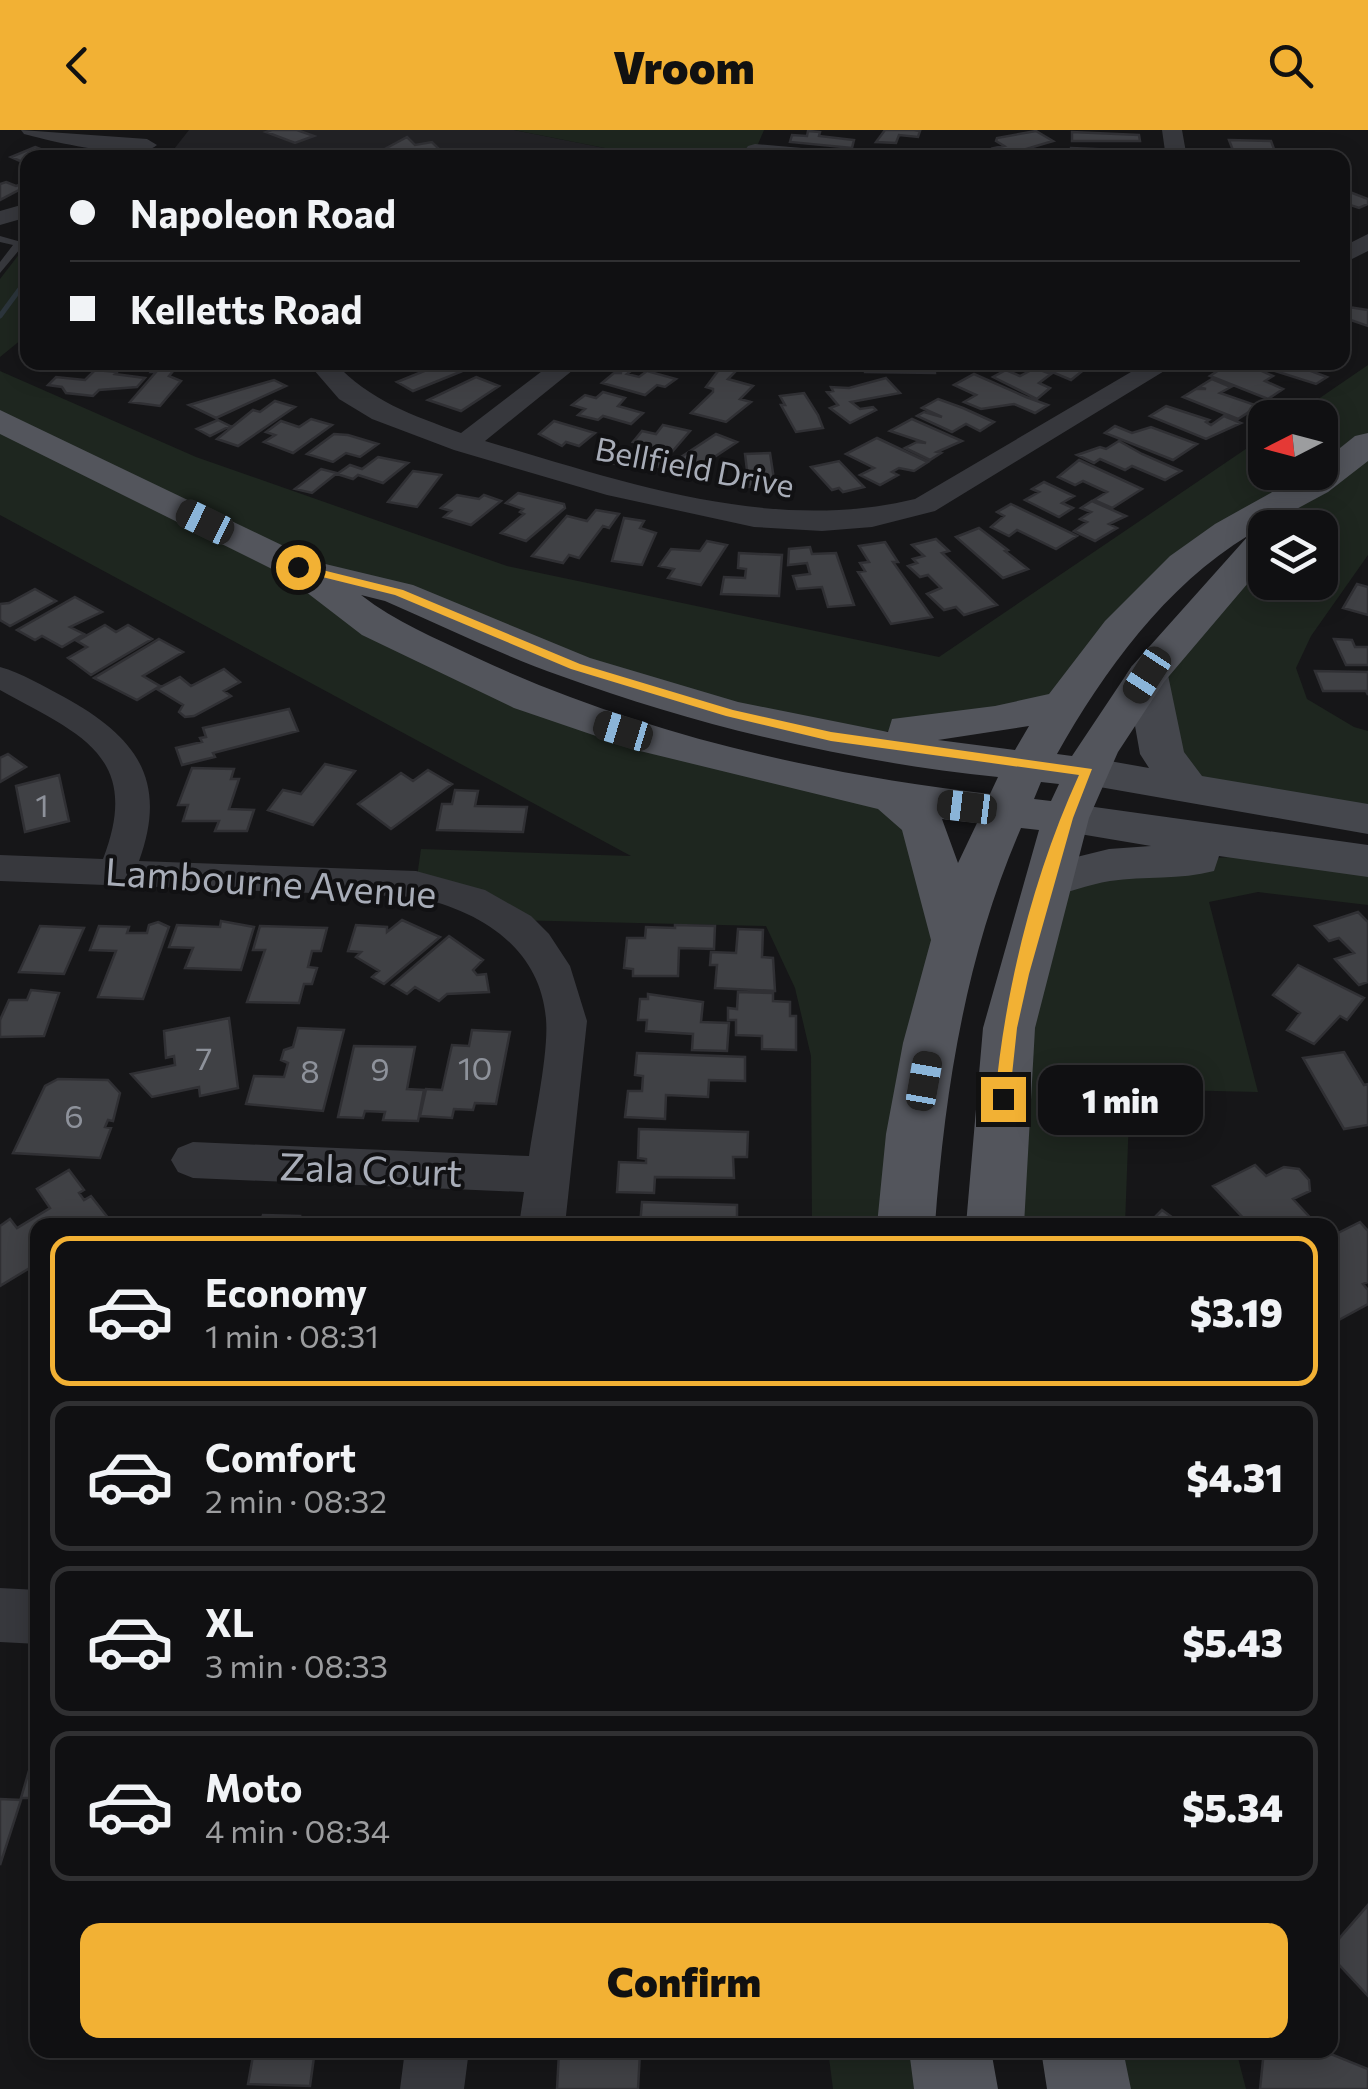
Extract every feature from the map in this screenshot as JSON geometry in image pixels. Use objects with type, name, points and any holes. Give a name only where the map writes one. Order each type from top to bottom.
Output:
[{"type":"main road","points":[[0,420],[298,567],[376,626],[529,699],[672,746],[892,798],[1066,818],[1368,861]]},
{"type":"main road","points":[[1338,466],[1368,444]]},
{"type":"main road","points":[[907,1218],[918,1111],[955,939],[1003,810],[1025,765],[1060,705],[1116,633],[1186,562],[1225,532],[1304,490]]},
{"type":"main road","points":[[1292,510],[1307,490]]},
{"type":"main road","points":[[995,1218],[1009,1028],[1066,818],[1087,772],[1147,675],[1248,558]]},
{"type":"main road","points":[[298,567],[399,593],[474,627],[650,691],[831,736],[1186,787],[1368,819]]},
{"type":"main road","points":[[1147,675],[1162,754],[1186,787]]},
{"type":"main road","points":[[831,736],[995,720],[1060,705]]},
{"type":"main road","points":[[892,798],[916,814],[926,830],[955,939]]},
{"type":"main road","points":[[1049,880],[1109,864],[1304,852]]},
{"type":"main road","points":[[951,2058],[956,2089]]},
{"type":"main road","points":[[1083,2058],[1089,2089]]},
{"type":"street","points":[[31,130],[66,140],[147,144]]},
{"type":"street","points":[[757,146],[787,150]]},
{"type":"street","name":"Bellfield Drive","points":[[326,370],[370,407],[414,428],[578,479],[776,521],[848,521],[892,515],[952,492],[1154,370]]},
{"type":"street","points":[[464,444],[561,370]]},
{"type":"street","points":[[0,677],[91,731],[121,757],[135,800],[132,829],[117,871]]},
{"type":"street","name":"Lambourne Avenue","points":[[0,868],[416,884],[460,894],[511,920],[540,948],[563,991],[565,1059],[543,1218]]},
{"type":"street","name":"Zala Court","points":[[193,1160],[548,1175]]},
{"type":"street","points":[[0,1616],[30,1617]]},
{"type":"street","points":[[432,2089],[436,2058]]},
{"type":"lane","points":[[0,239],[20,243],[0,270]]},
{"type":"shaded area","points":[[189,130],[514,130],[615,150],[173,150]]},
{"type":"shaded area","points":[[514,130],[764,130],[755,150],[615,150]]},
{"type":"shaded area","points":[[20,253],[20,341],[0,357],[0,279]]},
{"type":"shaded area","points":[[1368,365],[1368,555],[1338,598],[1338,510],[1291,510],[1307,490],[1338,490],[1338,400],[1317,400]]},
{"type":"shaded area","points":[[0,371],[196,457],[507,566],[939,657],[1248,448],[1248,490],[1307,490],[1268,510],[1248,510],[1248,520],[1225,532],[1061,705],[995,720],[831,737],[301,568],[466,672],[893,798],[955,939],[907,1218],[812,1218],[811,1056],[795,988],[766,926],[511,920],[416,884],[421,849],[631,856],[0,515]]},
{"type":"shaded area","points":[[1248,560],[1248,600],[1336,600],[1311,636],[1296,668],[1307,699],[1368,731],[1368,819],[1186,787],[1147,675]]},
{"type":"shaded area","points":[[1305,852],[1368,861],[1368,905],[1258,892],[1209,902],[1258,1092],[1130,1089],[1125,1218],[996,1218],[1049,880],[1109,865]]},
{"type":"shaded area","points":[[829,2058],[951,2058],[956,2089],[833,2089]]},
{"type":"shaded area","points":[[1083,2058],[1238,2058],[1246,2089],[1089,2089]]},
{"type":"building","points":[[297,130],[314,136],[295,143],[266,132]]},
{"type":"building","points":[[885,130],[920,131],[918,137],[899,135],[896,143],[876,142]]},
{"type":"building","points":[[808,131],[854,140],[852,148],[790,142],[792,135],[807,136]]},
{"type":"building","points":[[1036,131],[1053,141],[1023,150],[997,150],[994,148],[1004,146],[997,138]]},
{"type":"building","points":[[1072,132],[1139,135],[1140,141],[1072,141]]},
{"type":"building","points":[[407,137],[415,145],[432,142],[440,150],[383,150]]},
{"type":"building","points":[[1229,140],[1271,141],[1274,149],[1264,150],[1233,150]]},
{"type":"building","points":[[0,184],[20,185],[20,190],[0,200]]},
{"type":"building","points":[[1350,192],[1368,199],[1368,204],[1359,208],[1350,205]]},
{"type":"building","points":[[1350,307],[1368,310],[1368,326],[1350,320]]},
{"type":"building","points":[[95,370],[145,378],[137,387],[99,390],[93,396],[66,393],[62,387],[48,385],[56,377],[85,380]]},
{"type":"building","points":[[174,370],[169,376],[181,381],[160,406],[130,402],[156,372],[151,372]]},
{"type":"building","points":[[427,370],[460,372],[413,391],[397,382]]},
{"type":"building","points":[[610,370],[632,370],[627,374],[639,377],[647,371],[676,379],[665,387],[657,385],[645,395],[602,383],[614,373],[622,373]]},
{"type":"building","points":[[719,370],[736,371],[728,379],[753,386],[740,399],[751,402],[726,422],[691,413],[713,392],[706,387]]},
{"type":"building","points":[[935,370],[935,373],[865,372]]},
{"type":"building","points":[[1006,370],[1020,376],[1031,370],[1051,374],[1039,383],[1050,388],[1037,399],[993,377]]},
{"type":"building","points":[[1047,370],[1084,370],[1071,380]]},
{"type":"building","points":[[1219,370],[1260,370],[1273,376],[1265,381],[1283,389],[1268,399],[1210,376]]},
{"type":"building","points":[[1272,370],[1308,370],[1327,377],[1316,384]]},
{"type":"building","points":[[974,374],[1048,405],[1035,413],[1014,404],[981,409],[964,402],[976,395],[954,385]]},
{"type":"building","points":[[476,377],[499,386],[461,411],[428,400]]},
{"type":"building","points":[[886,378],[900,393],[851,402],[860,409],[876,410],[850,423],[830,408],[838,405],[827,392],[833,391],[831,387],[849,388]]},
{"type":"building","points":[[1212,379],[1231,387],[1220,393],[1248,403],[1248,412],[1238,419],[1183,397],[1196,389],[1206,389],[1199,387]]},
{"type":"building","points":[[274,380],[286,386],[216,418],[189,405]]},
{"type":"building","points":[[603,392],[625,398],[618,406],[643,413],[631,424],[603,416],[598,420],[578,415],[585,409],[572,405],[585,395],[596,398]]},
{"type":"building","points":[[804,393],[823,428],[796,432],[781,405],[785,405],[780,396]]},
{"type":"building","points":[[938,399],[994,422],[980,431],[966,424],[952,432],[917,416],[924,412],[942,417],[922,408]]},
{"type":"building","points":[[275,401],[295,407],[238,446],[217,439],[253,410],[260,412]]},
{"type":"building","points":[[1166,406],[1209,420],[1206,422],[1211,425],[1224,416],[1241,423],[1206,439],[1150,416]]},
{"type":"building","points":[[311,419],[332,425],[293,453],[264,442],[275,435],[266,432],[281,421],[299,427]]},
{"type":"building","points":[[912,419],[962,441],[937,452],[941,453],[930,460],[905,448],[917,442],[926,443],[890,431]]},
{"type":"building","points":[[218,420],[230,426],[210,436],[197,429]]},
{"type":"building","points":[[554,421],[595,433],[579,446],[566,442],[562,446],[539,434]]},
{"type":"building","points":[[663,425],[690,431],[659,467],[645,464],[645,459],[636,457],[644,444],[633,442],[642,431],[656,434]]},
{"type":"building","points":[[1115,426],[1132,433],[1151,427],[1197,444],[1173,460],[1105,433]]},
{"type":"building","points":[[334,434],[378,444],[360,457],[346,453],[333,462],[307,454]]},
{"type":"building","points":[[716,434],[737,442],[693,471],[672,463]]},
{"type":"building","points":[[877,438],[928,462],[914,471],[899,468],[892,472],[898,475],[880,485],[860,475],[874,468],[846,454]]},
{"type":"building","points":[[1119,441],[1181,471],[1165,480],[1132,466],[1125,470],[1100,459],[1094,463],[1077,455],[1100,447],[1106,449]]},
{"type":"building","points":[[615,446],[627,449],[623,454],[629,455],[620,465],[600,460]]},
{"type":"building","points":[[770,453],[775,486],[749,487],[745,454]]},
{"type":"building","points":[[378,457],[408,463],[383,483],[358,475],[353,479],[337,474],[350,465],[362,469]]},
{"type":"building","points":[[1079,460],[1142,489],[1112,508],[1094,500],[1107,492],[1083,481],[1075,485],[1058,477]]},
{"type":"building","points":[[839,461],[864,487],[843,492],[839,488],[832,490],[811,467]]},
{"type":"building","points":[[321,469],[337,473],[312,493],[295,489]]},
{"type":"building","points":[[413,471],[441,475],[417,507],[388,502]]},
{"type":"building","points":[[1044,482],[1074,496],[1062,503],[1073,508],[1059,517],[1025,500],[1039,492],[1032,489]]},
{"type":"building","points":[[518,493],[564,504],[565,508],[526,541],[501,533],[524,514],[520,512],[523,509],[506,503]]},
{"type":"building","points":[[457,495],[479,499],[484,495],[501,501],[471,525],[444,517],[451,511],[441,508]]},
{"type":"building","points":[[1092,501],[1126,516],[1109,524],[1117,528],[1095,541],[1074,531],[1087,522],[1080,519],[1091,512],[1081,508]]},
{"type":"building","points":[[1011,504],[1077,536],[1056,549],[1017,530],[1009,536],[991,527],[1004,516],[997,512]]},
{"type":"building","points":[[596,510],[619,514],[609,528],[603,526],[579,558],[569,555],[563,563],[532,556],[567,516],[587,521]]},
{"type":"building","points":[[624,518],[644,521],[640,528],[656,533],[642,565],[612,561]]},
{"type":"building","points":[[979,528],[1028,569],[1003,578],[956,537]]},
{"type":"building","points":[[936,539],[949,551],[942,553],[997,605],[964,615],[956,607],[944,610],[927,594],[941,588],[928,575],[920,577],[908,566],[917,563],[913,559],[924,556],[912,545]]},
{"type":"building","points":[[707,541],[727,545],[701,585],[668,578],[674,569],[659,566],[671,549],[700,551]]},
{"type":"building","points":[[885,542],[898,562],[893,562],[932,617],[891,624],[858,572],[865,571],[860,563],[869,562],[859,546]]},
{"type":"building","points":[[810,547],[812,554],[836,553],[854,605],[828,607],[822,587],[797,589],[793,576],[810,574],[807,563],[788,565],[789,549]]},
{"type":"building","points":[[739,553],[782,555],[779,596],[721,594],[724,577],[745,578],[746,569],[738,568]]},
{"type":"building","points":[[1357,584],[1368,587],[1368,615],[1343,608]]},
{"type":"building","points":[[35,589],[56,601],[10,626],[0,620],[0,604]]},
{"type":"building","points":[[75,597],[102,612],[70,627],[84,634],[62,647],[42,636],[35,640],[17,630]]},
{"type":"building","points":[[105,625],[116,632],[128,625],[152,639],[91,675],[68,658],[87,647],[77,641]]},
{"type":"building","points":[[159,639],[183,652],[143,676],[160,686],[137,700],[94,678]]},
{"type":"building","points":[[1334,639],[1352,640],[1355,647],[1368,647],[1368,665],[1346,665]]},
{"type":"building","points":[[224,669],[240,682],[224,691],[231,696],[194,716],[185,717],[179,712],[183,705],[157,689],[180,677],[191,686]]},
{"type":"building","points":[[1315,671],[1368,672],[1368,695],[1366,691],[1323,691]]},
{"type":"building","points":[[289,709],[298,731],[182,765],[176,748],[202,742],[200,738],[206,737],[203,728]]},
{"type":"building","points":[[8,754],[26,767],[0,782],[0,758]]},
{"type":"building","points":[[325,764],[355,771],[313,825],[268,810],[283,790],[301,794]]},
{"type":"building","points":[[192,768],[234,769],[231,779],[239,779],[229,809],[254,810],[247,831],[215,831],[219,821],[183,821],[188,805],[178,805]]},
{"type":"building","points":[[428,770],[452,784],[391,829],[358,804],[401,773],[413,781]]},
{"type":"building","points":[[59,775],[69,821],[25,832],[16,786]]},
{"type":"building","points":[[455,790],[478,791],[475,806],[527,807],[523,832],[437,830],[442,804],[452,804]]},
{"type":"building","points":[[1358,912],[1368,922],[1368,982],[1359,985],[1335,959],[1354,953],[1339,938],[1329,941],[1315,926]]},
{"type":"building","points":[[402,920],[440,937],[384,984],[372,977],[379,971],[356,957],[361,952],[348,951],[356,925],[387,927],[387,932]]},
{"type":"building","points":[[221,921],[254,927],[241,970],[185,968],[193,948],[169,947],[177,925],[220,927]]},
{"type":"building","points":[[158,922],[169,927],[143,999],[98,997],[116,951],[90,950],[99,926],[129,927],[127,933],[147,933],[149,925]]},
{"type":"building","points":[[40,926],[84,928],[64,974],[19,972]]},
{"type":"building","points":[[260,926],[327,928],[321,951],[312,951],[308,967],[317,968],[312,984],[304,984],[299,1003],[247,1002],[265,950],[253,950]]},
{"type":"building","points":[[715,926],[714,949],[679,948],[678,976],[633,976],[633,969],[624,968],[627,938],[645,938],[646,927]]},
{"type":"building","points":[[738,929],[763,930],[762,957],[773,958],[775,991],[715,988],[717,965],[710,965],[711,952],[736,953]]},
{"type":"building","points":[[449,936],[483,960],[473,970],[477,975],[486,974],[489,992],[447,994],[439,1001],[415,987],[407,994],[392,985]]},
{"type":"building","points":[[1298,965],[1364,998],[1347,1020],[1340,1016],[1314,1044],[1287,1030],[1300,1013],[1273,995]]},
{"type":"building","points":[[31,990],[59,993],[44,1036],[0,1037],[0,1020],[9,1000],[27,1000]]},
{"type":"building","points":[[738,992],[773,993],[773,1001],[790,1002],[790,1016],[796,1016],[796,1050],[762,1049],[762,1036],[736,1035],[736,1020],[728,1020],[728,1008],[737,1009]]},
{"type":"building","points":[[648,994],[703,1002],[701,1022],[729,1023],[727,1051],[692,1050],[693,1034],[646,1031],[647,1020],[638,1020],[640,999],[648,999]]},
{"type":"building","points":[[229,1018],[238,1088],[200,1096],[199,1087],[152,1097],[131,1074],[175,1065],[174,1056],[166,1058],[164,1031]]},
{"type":"building","points":[[298,1028],[344,1030],[323,1111],[246,1104],[254,1076],[284,1077],[288,1063],[281,1060],[284,1050],[293,1047]]},
{"type":"building","points":[[472,1030],[510,1032],[496,1104],[475,1103],[473,1110],[454,1109],[452,1118],[420,1116],[426,1089],[442,1090],[452,1045],[469,1046]]},
{"type":"building","points":[[354,1046],[415,1047],[407,1089],[424,1090],[418,1121],[383,1120],[385,1112],[365,1111],[363,1118],[338,1117]]},
{"type":"building","points":[[1344,1052],[1364,1085],[1368,1084],[1368,1125],[1344,1129],[1303,1058]]},
{"type":"building","points":[[637,1053],[745,1057],[745,1081],[709,1080],[708,1097],[666,1095],[665,1119],[625,1117],[628,1091],[642,1091],[643,1076],[635,1075]]},
{"type":"building","points":[[58,1079],[108,1080],[120,1093],[113,1121],[108,1120],[105,1127],[111,1128],[100,1158],[13,1153],[45,1086]]},
{"type":"building","points":[[639,1129],[748,1132],[747,1157],[733,1157],[734,1178],[655,1177],[654,1193],[617,1192],[619,1162],[646,1163],[646,1159],[638,1158]]},
{"type":"building","points":[[1255,1165],[1266,1176],[1284,1167],[1299,1169],[1309,1180],[1310,1191],[1293,1199],[1311,1218],[1243,1218],[1213,1186]]},
{"type":"building","points":[[69,1170],[84,1190],[79,1193],[84,1200],[91,1196],[108,1218],[34,1218],[50,1208],[37,1189]]},
{"type":"building","points":[[642,1202],[737,1205],[737,1218],[641,1218]]},
{"type":"building","points":[[1162,1210],[1173,1218],[1154,1218]]},
{"type":"building","points":[[263,1215],[300,1216],[300,1218],[262,1218]]},
{"type":"building","points":[[10,1219],[17,1228],[30,1220],[30,1268],[0,1286],[0,1226]]},
{"type":"building","points":[[1360,1222],[1368,1231],[1368,1282],[1363,1284],[1368,1290],[1368,1304],[1338,1320],[1338,1233]]},
{"type":"building","points":[[30,1767],[30,1798],[21,1798]]},
{"type":"building","points":[[0,1799],[21,1800],[0,1865]]},
{"type":"building","points":[[1368,1905],[1368,1996],[1338,1964],[1338,1940]]},
{"type":"building","points":[[1338,2057],[1368,2069],[1368,2089],[1260,2089],[1263,2058]]},
{"type":"building","points":[[253,2058],[314,2058],[310,2086],[248,2084]]},
{"type":"building","points":[[559,2058],[640,2058],[638,2089],[557,2089]]},
{"type":"waterway","points":[[0,316],[20,289]]},
{"type":"route","points":[[298,567],[399,593],[460,622],[576,667],[730,714],[831,736],[990,762],[1087,772],[1066,818],[1021,974],[1009,1028],[1003,1099]]}]
